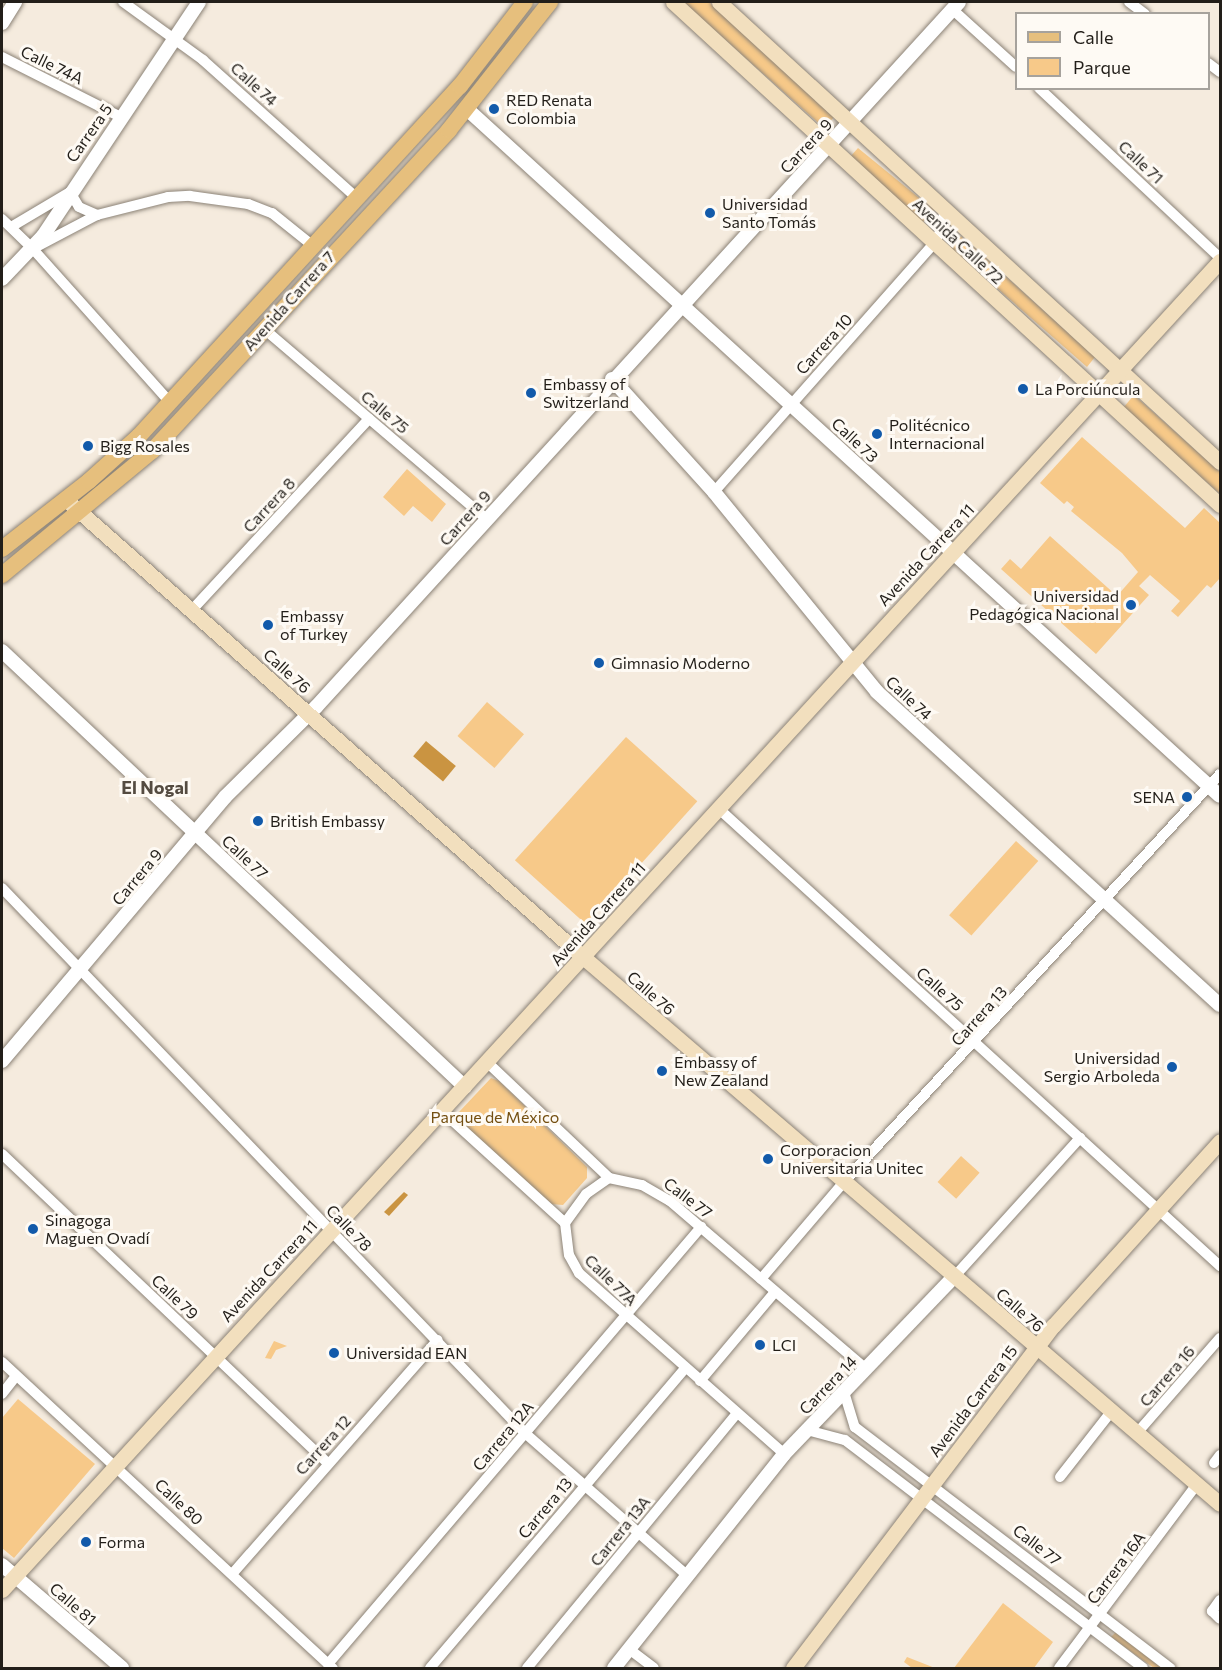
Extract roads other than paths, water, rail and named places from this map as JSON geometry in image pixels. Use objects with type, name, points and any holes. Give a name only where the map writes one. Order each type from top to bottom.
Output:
[{"type":"main road","name":"Avenida Carrera 7","points":[[2,549],[109,464],[170,402],[460,86],[525,2]]},
{"type":"main road","name":"Avenida Carrera 7","points":[[2,575],[152,451],[467,109],[550,2]]},
{"type":"main road","name":"Avenida Calle 72","points":[[674,2],[828,147],[1221,505]]},
{"type":"main road","name":"Avenida Calle 72","points":[[719,2],[849,124],[1221,462]]},
{"type":"main road","name":"Avenida Carrera 11","points":[[2,1590],[215,1355],[488,1063],[851,662],[953,554],[1221,260]]},
{"type":"main road","name":"Calle 76","points":[[66,500],[583,957],[843,1183],[1221,1504]]},
{"type":"main road","name":"Avenida Carrera 15","points":[[793,1668],[1036,1347],[1221,1142]]},
{"type":"street","points":[[2,23],[15,2]]},
{"type":"street","name":"Calle 74","points":[[123,2],[174,38],[357,198]]},
{"type":"street","name":"Carrera 5","points":[[2,279],[33,249],[199,2]]},
{"type":"street","points":[[1129,2],[1142,12]]},
{"type":"street","points":[[956,5],[1015,66]]},
{"type":"street","name":"Carrera 9","points":[[2,1061],[241,780],[309,715],[612,379],[828,147],[956,5]]},
{"type":"street","name":"Calle 74A","points":[[2,57],[121,117]]},
{"type":"street","name":"Calle 71","points":[[1041,90],[1221,260]]},
{"type":"street","name":"Calle 73","points":[[467,109],[1221,796]]},
{"type":"street","points":[[11,227],[70,192],[79,207],[97,215]]},
{"type":"street","points":[[33,249],[97,215],[168,197],[213,197],[272,213],[313,246]]},
{"type":"street","name":"Carrera 10","points":[[714,492],[934,243],[943,227],[944,210]]},
{"type":"street","points":[[2,219],[33,249],[170,402]]},
{"type":"street","name":"Calle 75","points":[[263,328],[487,519]]},
{"type":"street","name":"Calle 74","points":[[612,379],[714,492],[877,692],[1221,1005]]},
{"type":"street","name":"Carrera 8","points":[[191,611],[369,419]]},
{"type":"street","name":"Calle 77","points":[[2,651],[465,1087]]},
{"type":"street","name":"Carrera 13","points":[[761,1279],[843,1183],[975,1043],[1104,899],[1221,774]]},
{"type":"street","name":"Calle 75","points":[[718,808],[1221,1266]]},
{"type":"street","name":"Calle 78","points":[[2,888],[525,1433],[582,1486],[688,1576]]},
{"type":"street","points":[[442,1112],[565,1223],[586,1194],[609,1178],[488,1063]]},
{"type":"street","name":"Carrera 14","points":[[614,1668],[784,1454],[954,1277],[1080,1138]]},
{"type":"street","name":"Calle 79","points":[[2,1154],[327,1462]]},
{"type":"street","name":"Calle 77","points":[[609,1178],[642,1185],[670,1201],[866,1369]]},
{"type":"street","name":"Calle 77A","points":[[565,1223],[566,1245],[574,1268],[625,1316],[784,1454]]},
{"type":"street","name":"Carrera 12A","points":[[331,1666],[700,1227]]},
{"type":"street","points":[[700,1381],[776,1292]]},
{"type":"street","name":"Carrera 16","points":[[1137,1433],[1221,1338]]},
{"type":"street","name":"Carrera 12","points":[[233,1573],[327,1462],[438,1340]]},
{"type":"street","name":"Calle 80","points":[[2,1362],[331,1666]]},
{"type":"street","name":"Carrera 13","points":[[430,1668],[582,1486],[685,1368]]},
{"type":"street","points":[[2,1384],[14,1373]]},
{"type":"street","points":[[2,1394],[14,1373]]},
{"type":"street","name":"Calle 77","points":[[844,1392],[855,1427],[1170,1668]]},
{"type":"street","points":[[1060,1477],[1112,1412]]},
{"type":"street","name":"Carrera 13A","points":[[527,1668],[737,1413]]},
{"type":"street","name":"Calle 77","points":[[807,1430],[845,1440],[1143,1668]]},
{"type":"street","name":"Carrera 16A","points":[[1059,1668],[1197,1484]]},
{"type":"street","name":"Calle 81","points":[[2,1565],[122,1668]]},
{"type":"street","points":[[1221,1600],[1212,1611],[1221,1619]]},
{"type":"street","points":[[630,1649],[654,1668]]},
{"type":"place","name":"RED Renata Colombia","points":[[494,109]]},
{"type":"place","name":"Universidad Santo Tomás","points":[[710,213]]},
{"type":"place","name":"La Porciúncula","points":[[1023,389]]},
{"type":"place","name":"Embassy of Switzerland","points":[[531,393]]},
{"type":"place","name":"Politécnico Internacional","points":[[877,434]]},
{"type":"place","name":"Bigg Rosales","points":[[88,446]]},
{"type":"place","name":"Universidad Pedagógica Nacional","points":[[1131,605]]},
{"type":"place","name":"Embassy of Turkey","points":[[268,625]]},
{"type":"place","name":"Gimnasio Moderno","points":[[599,663]]},
{"type":"place","name":"SENA","points":[[1187,797]]},
{"type":"place","name":"British Embassy","points":[[258,821]]},
{"type":"place","name":"Universidad Sergio Arboleda","points":[[1172,1067]]},
{"type":"place","name":"Embassy of New Zealand","points":[[662,1071]]},
{"type":"place","name":"Corporacion Universitaria Unitec","points":[[768,1159]]},
{"type":"place","name":"Sinagoga Maguen Ovadí","points":[[33,1229]]},
{"type":"place","name":"LCI","points":[[760,1345]]},
{"type":"place","name":"Universidad EAN","points":[[334,1353]]},
{"type":"place","name":"Forma","points":[[86,1542]]},
{"type":"district","name":"El Nogal","points":[[155,787]]},
{"type":"park label","name":"Parque de México","points":[[495,1117]]}]
